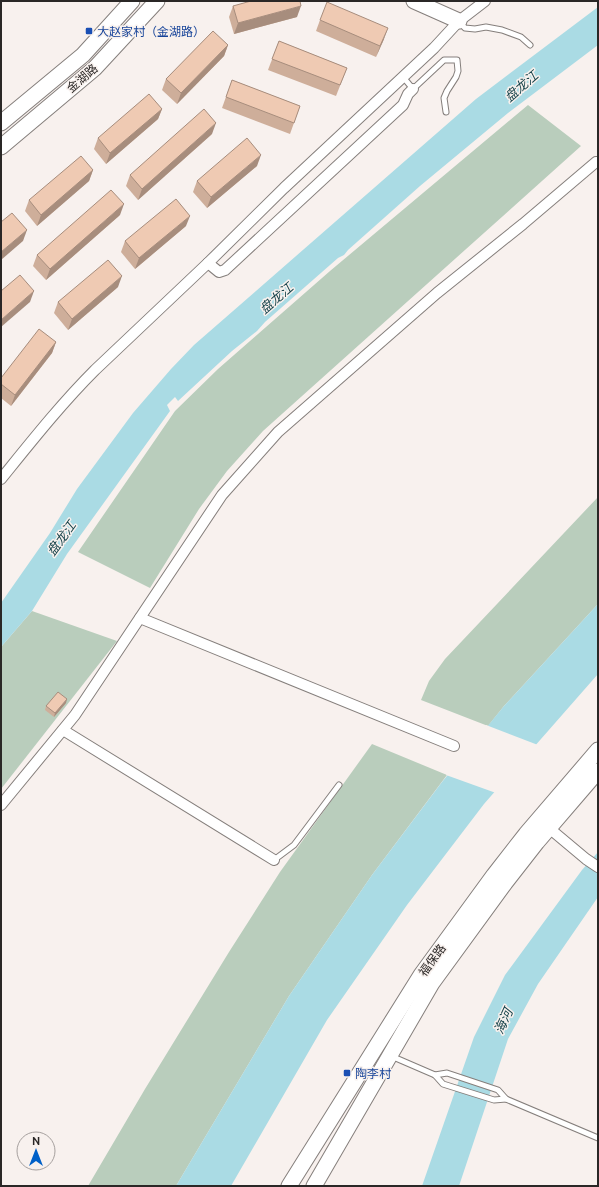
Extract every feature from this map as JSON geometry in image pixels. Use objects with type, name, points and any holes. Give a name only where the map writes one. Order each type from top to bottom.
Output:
[{"type":"main road","name":"金湖路","points":[[1,124],[83,55],[132,1]]},
{"type":"main road","name":"金湖路","points":[[1,147],[95,68],[157,1]]},
{"type":"main road","points":[[414,1],[459,21]]},
{"type":"main road","name":"福保路","points":[[289,1186],[421,975],[526,834],[598,750]]},
{"type":"main road","name":"福保路","points":[[314,1186],[432,983],[505,883],[549,828],[598,771]]},
{"type":"street","points":[[1,479],[77,388],[95,370],[208,263],[284,188],[434,48],[459,21],[485,1]]},
{"type":"street","points":[[208,263],[219,272],[225,270],[403,105],[408,94],[413,89]]},
{"type":"street","points":[[1,805],[75,715],[222,495],[278,432],[437,293],[596,162],[598,162]]},
{"type":"street","points":[[140,618],[454,746]]},
{"type":"street","points":[[63,730],[274,860]]},
{"type":"street","points":[[549,828],[586,860],[598,867]]},
{"type":"lane","points":[[459,21],[464,28],[475,29],[486,27],[502,30],[521,37],[530,45]]},
{"type":"lane","points":[[403,77],[413,89],[444,60],[457,60],[458,71],[456,77],[447,90],[444,98],[446,112]]},
{"type":"lane","points":[[274,860],[294,845],[339,785]]},
{"type":"lane","points":[[390,1055],[435,1075],[444,1084],[494,1100],[506,1099]]},
{"type":"lane","points":[[435,1075],[446,1073],[498,1090],[506,1099],[598,1138]]},
{"type":"green space","points":[[528,105],[581,146],[263,431],[227,471],[199,509],[150,588],[78,552],[175,411],[218,369],[330,271]]},
{"type":"green space","points":[[598,497],[598,604],[504,706],[488,726],[421,700],[429,681],[445,659]]},
{"type":"green space","points":[[32,611],[117,641],[1,789],[1,647]]},
{"type":"green space","points":[[372,744],[447,775],[372,875],[289,996],[176,1186],[88,1186],[145,1089],[280,872]]},
{"type":"water","name":"盘龙江","points":[[598,7],[598,45],[508,113],[420,186],[344,255],[338,258],[265,322],[257,331],[232,351],[178,401],[175,397],[167,405],[170,411],[67,554],[32,611],[1,647],[1,603],[50,533],[77,489],[133,413],[171,369],[194,345],[476,99]]},
{"type":"water","points":[[598,604],[598,674],[484,804],[407,905],[327,1020],[231,1186],[176,1186],[289,996],[372,875],[442,782],[504,706]]},
{"type":"water","name":"海河","points":[[598,852],[598,897],[538,984],[508,1039],[459,1186],[422,1186],[474,1037],[505,975],[582,870]]},
{"type":"pier","points":[[486,725],[538,745],[496,793],[446,775]]},
{"type":"building","points":[[251,1],[300,1],[301,6],[238,23],[233,6]]},
{"type":"building","points":[[327,2],[388,28],[380,46],[320,20]]},
{"type":"building","points":[[213,31],[228,45],[181,93],[166,79]]},
{"type":"building","points":[[279,41],[347,68],[340,85],[272,59]]},
{"type":"building","points":[[232,80],[300,106],[294,123],[226,97]]},
{"type":"building","points":[[149,94],[162,109],[110,153],[98,138]]},
{"type":"building","points":[[204,109],[216,123],[142,189],[130,175]]},
{"type":"building","points":[[247,138],[261,155],[211,197],[197,181]]},
{"type":"building","points":[[81,156],[93,170],[41,215],[29,200]]},
{"type":"building","points":[[111,190],[124,204],[50,269],[37,255]]},
{"type":"building","points":[[176,199],[190,216],[139,258],[125,241]]},
{"type":"building","points":[[12,213],[27,230],[1,252],[1,222]]},
{"type":"building","points":[[108,260],[122,276],[72,319],[58,302]]},
{"type":"building","points":[[20,275],[34,291],[1,320],[1,291]]},
{"type":"building","points":[[39,329],[56,342],[15,395],[1,384],[1,378]]},
{"type":"building","points":[[58,692],[67,699],[55,713],[46,706]]},
{"type":"place","name":"大赵家村（金湖路）","points":[[89,31]]},
{"type":"place","name":"陶李村","points":[[347,1073]]}]
